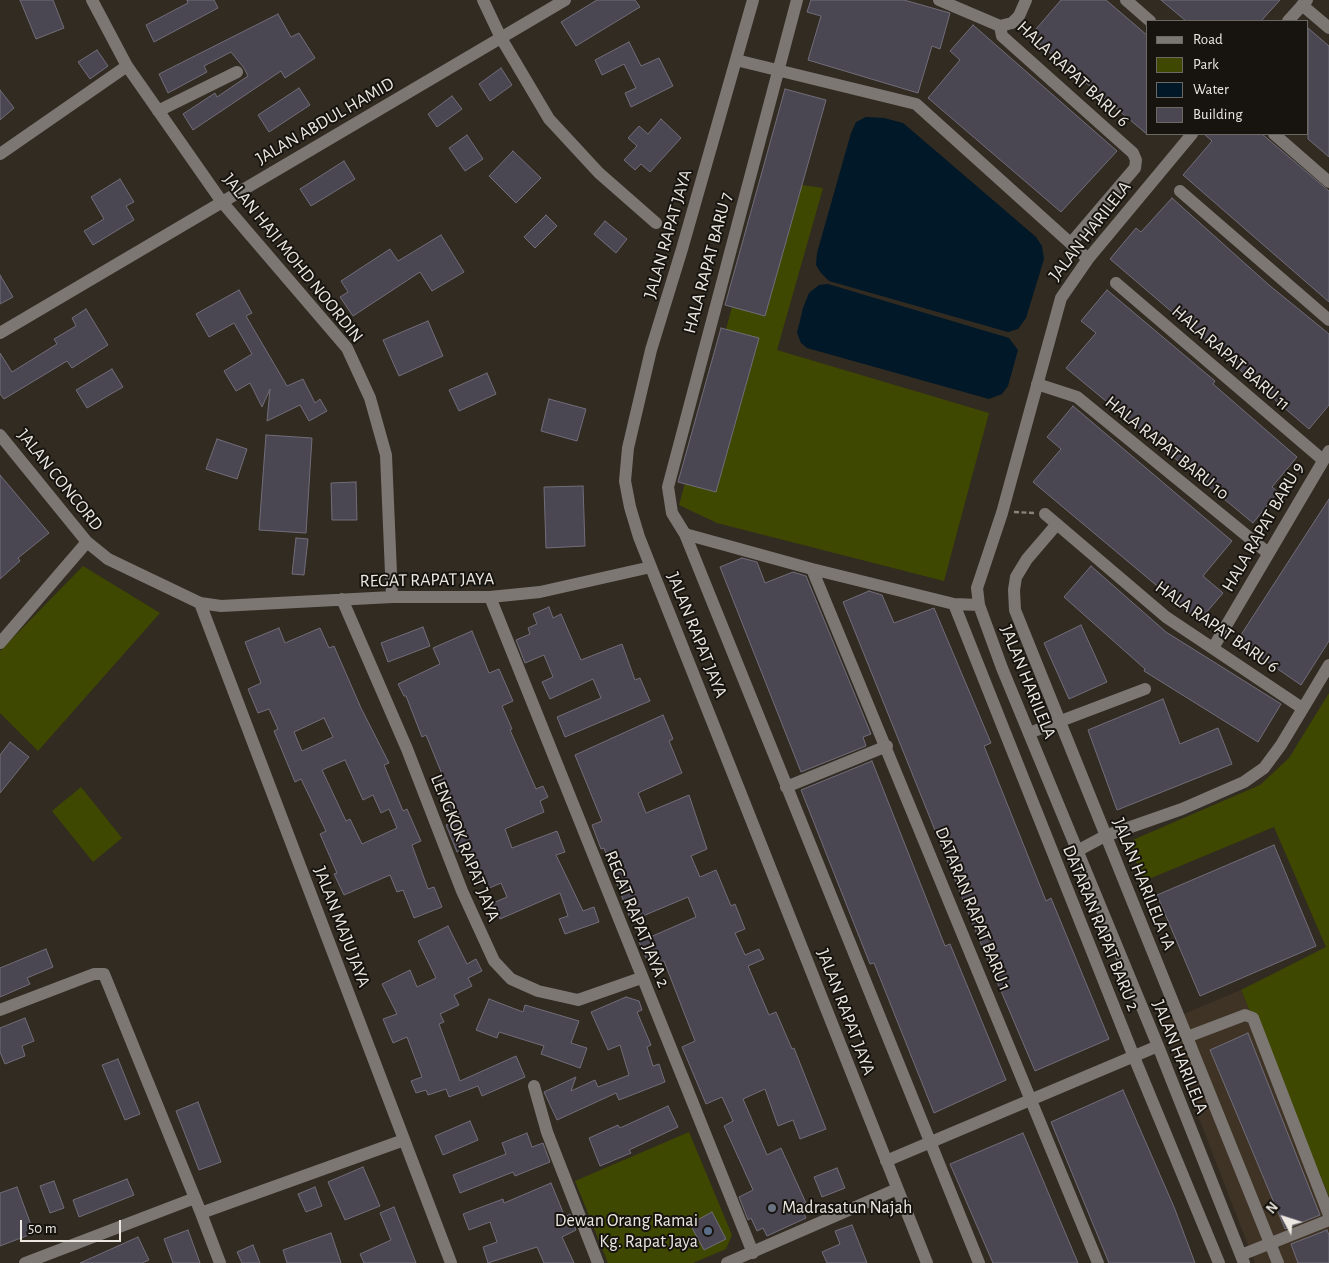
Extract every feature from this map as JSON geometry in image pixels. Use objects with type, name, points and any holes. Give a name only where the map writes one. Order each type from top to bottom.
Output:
[{"type":"street","name":"JALAN HAJI MOHD NOORDIN","points":[[92,0],[127,66],[222,202],[347,348],[370,398],[386,455],[392,596]]},
{"type":"street","points":[[483,0],[501,38],[549,119],[599,173],[656,223]]},
{"type":"street","name":"JALAN ABDUL HAMID","points":[[0,333],[565,0]]},
{"type":"street","name":"JALAN RAPAT JAYA","points":[[753,0],[651,350],[628,448],[625,481],[630,507],[651,567],[927,1263]]},
{"type":"street","name":"HALA RAPAT BARU 7","points":[[685,534],[672,513],[668,487],[796,0]]},
{"type":"street","name":"HALA RAPAT BARU 6","points":[[940,0],[1000,26],[1002,36],[1133,153],[1136,160],[1135,168],[1071,243]]},
{"type":"street","points":[[1000,26],[1012,23],[1026,0]]},
{"type":"street","points":[[1126,0],[1149,20]]},
{"type":"street","points":[[1289,20],[1305,3],[1329,28]]},
{"type":"street","points":[[736,60],[916,104],[1088,259]]},
{"type":"street","points":[[0,154],[127,66]]},
{"type":"street","points":[[158,111],[237,72]]},
{"type":"street","name":"JALAN HARILELA","points":[[1191,135],[1088,259],[1061,298],[1002,513],[977,588],[979,605],[1002,668],[1158,1046],[1242,1259]]},
{"type":"street","points":[[1275,135],[1329,182]]},
{"type":"street","points":[[1180,191],[1329,320]]},
{"type":"street","name":"HALA RAPAT BARU 11","points":[[1116,283],[1326,455]]},
{"type":"street","name":"HALA RAPAT BARU 10","points":[[1037,384],[1077,397],[1268,553]]},
{"type":"street","name":"JALAN CONCORD","points":[[0,434],[87,542],[108,558],[200,603]]},
{"type":"street","name":"HALA RAPAT BARU 9","points":[[1213,648],[1326,455]]},
{"type":"street","name":"HALA RAPAT BARU 6","points":[[1045,514],[1166,617],[1302,708]]},
{"type":"street","name":"JALAN HARILELA 1A","points":[[1057,524],[1028,559],[1016,577],[1014,590],[1016,610],[1105,836],[1278,1263]]},
{"type":"street","points":[[685,534],[812,569],[954,604],[979,605]]},
{"type":"street","name":"JALAN RAPAT JAYA","points":[[685,534],[979,1263]]},
{"type":"street","points":[[3,634],[87,542]]},
{"type":"street","name":"REGAT RAPAT JAYA","points":[[200,603],[221,606],[392,596],[490,597],[540,592],[651,567]]},
{"type":"street","name":"DATARAN RAPAT BARU 1","points":[[812,569],[1033,1100],[1098,1263]]},
{"type":"street","name":"REGAT RAPAT JAYA 2","points":[[490,597],[641,978],[753,1253]]},
{"type":"street","name":"LENGKOK RAPAT JAYA","points":[[342,599],[408,749],[462,891],[494,961],[511,979],[538,991],[578,1000],[641,978]]},
{"type":"street","name":"JALAN MAJU JAYA","points":[[200,603],[451,1263]]},
{"type":"street","name":"DATARAN RAPAT BARU 2","points":[[954,604],[1134,1057],[1219,1263]]},
{"type":"street","points":[[1076,851],[1105,836],[1182,809],[1244,782],[1264,768],[1281,745],[1329,665]]},
{"type":"street","points":[[1029,733],[1059,720],[1145,689]]},
{"type":"street","points":[[786,787],[887,746]]},
{"type":"street","points":[[0,1010],[94,974],[104,974],[220,1263]]},
{"type":"street","points":[[1187,1038],[1245,1016],[1253,1018],[1329,1215]]},
{"type":"street","points":[[886,1161],[1158,1046]]},
{"type":"street","points":[[534,1086],[547,1132],[598,1263]]},
{"type":"street","points":[[201,1213],[404,1140]]},
{"type":"street","points":[[727,1263],[897,1189]]},
{"type":"street","points":[[25,1263],[195,1198]]},
{"type":"street","points":[[1242,1259],[1270,1243],[1329,1220]]},
{"type":"path","points":[[1002,513],[1045,514]]},
{"type":"shaded area","points":[[1241,990],[1329,1196],[1329,1263],[1255,1263],[1162,1023]]},
{"type":"green space","points":[[766,180],[823,188],[777,350],[989,413],[944,581],[717,523],[679,505]]},
{"type":"green space","points":[[83,566],[160,613],[38,751],[0,713],[0,651]]},
{"type":"green space","points":[[1329,693],[1329,1196],[1241,990],[1326,947],[1274,827],[1144,881],[1128,842],[1260,785],[1289,758]]},
{"type":"green space","points":[[81,787],[122,838],[93,862],[52,811]]},
{"type":"green space","points":[[689,1132],[732,1235],[726,1249],[693,1263],[608,1263],[575,1181]]},
{"type":"water","points":[[866,117],[884,118],[903,123],[1036,237],[1042,246],[1044,259],[1026,318],[1018,329],[1008,332],[829,281],[821,273],[816,265],[817,253],[851,133],[856,122]]},
{"type":"water","points":[[828,284],[1009,338],[1018,350],[1008,386],[1002,394],[989,399],[807,348],[801,343],[797,333],[803,308],[809,293],[819,285]]},
{"type":"building","points":[[20,0],[53,0],[64,28],[36,39]]},
{"type":"building","points":[[187,0],[214,0],[218,8],[154,42],[146,25],[188,3]]},
{"type":"building","points":[[597,0],[635,0],[640,7],[576,46],[561,22]]},
{"type":"building","points":[[811,0],[904,0],[950,13],[940,49],[932,46],[918,93],[808,60],[821,16],[807,12]]},
{"type":"building","points":[[1061,0],[1106,0],[1146,34],[1146,133],[1030,36]]},
{"type":"building","points":[[1161,0],[1280,0],[1262,20],[1185,20]]},
{"type":"building","points":[[278,14],[291,37],[299,33],[315,58],[285,78],[281,71],[193,130],[183,114],[215,93],[217,97],[248,76],[244,68],[231,52],[204,66],[207,72],[168,93],[159,74]]},
{"type":"building","points":[[973,25],[1117,151],[1061,212],[928,98],[960,60],[950,51]]},
{"type":"building","points":[[1309,29],[1329,46],[1329,157],[1308,139]]},
{"type":"building","points":[[629,42],[641,66],[659,58],[673,86],[631,107],[625,93],[636,88],[624,64],[602,75],[595,60]]},
{"type":"building","points":[[97,50],[108,66],[90,79],[78,62]]},
{"type":"building","points":[[501,68],[512,85],[490,101],[479,84]]},
{"type":"building","points":[[299,88],[310,105],[269,132],[258,115]]},
{"type":"building","points":[[785,89],[826,100],[765,316],[725,305]]},
{"type":"building","points":[[0,90],[14,108],[0,120]]},
{"type":"building","points":[[452,96],[462,109],[437,127],[428,114]]},
{"type":"building","points":[[661,119],[681,138],[650,172],[641,164],[635,170],[624,160],[637,146],[628,138],[639,126],[648,134]]},
{"type":"building","points":[[467,135],[483,159],[465,171],[449,148]]},
{"type":"building","points":[[1205,135],[1263,135],[1329,191],[1329,302],[1183,175],[1212,141]]},
{"type":"building","points":[[513,151],[541,178],[516,203],[489,176]]},
{"type":"building","points":[[344,161],[355,179],[311,206],[300,189]]},
{"type":"building","points":[[120,179],[134,202],[126,206],[134,220],[93,245],[84,231],[104,219],[91,197]]},
{"type":"building","points":[[1172,198],[1269,285],[1329,334],[1329,405],[1309,429],[1110,259],[1136,228],[1141,232]]},
{"type":"building","points":[[546,215],[557,226],[535,248],[524,237]]},
{"type":"building","points":[[605,221],[627,239],[616,253],[594,234]]},
{"type":"building","points":[[441,235],[464,272],[432,291],[420,272],[353,316],[340,297],[348,292],[341,281],[390,249],[398,261]]},
{"type":"building","points":[[0,275],[13,297],[0,304]]},
{"type":"building","points":[[239,290],[252,313],[246,316],[287,386],[303,379],[315,403],[320,399],[327,411],[309,421],[300,405],[267,421],[270,389],[262,407],[250,383],[236,391],[224,371],[252,354],[234,323],[209,337],[196,314]]},
{"type":"building","points":[[1107,290],[1215,381],[1213,384],[1297,457],[1272,487],[1278,492],[1253,523],[1066,368],[1096,333],[1081,321]]},
{"type":"building","points":[[86,309],[108,345],[72,368],[67,361],[4,399],[0,394],[0,353],[12,372],[57,344],[54,339],[76,326],[72,318]]},
{"type":"building","points":[[428,321],[443,356],[399,376],[383,340]]},
{"type":"building","points":[[721,328],[759,338],[716,492],[678,482]]},
{"type":"building","points":[[112,369],[123,387],[87,408],[76,390]]},
{"type":"building","points":[[487,373],[496,394],[459,411],[449,390]]},
{"type":"building","points":[[549,399],[586,409],[577,441],[541,431]]},
{"type":"building","points":[[1073,406],[1232,541],[1203,576],[1223,593],[1199,621],[1033,482],[1061,449],[1047,437]]},
{"type":"building","points":[[266,435],[312,438],[306,533],[259,530]]},
{"type":"building","points":[[217,439],[247,449],[237,479],[206,469]]},
{"type":"building","points":[[0,475],[49,533],[18,558],[20,561],[0,579]]},
{"type":"building","points":[[356,482],[357,520],[332,520],[331,483]]},
{"type":"building","points":[[583,486],[585,546],[546,548],[544,487]]},
{"type":"building","points":[[1329,499],[1329,641],[1301,685],[1237,641]]},
{"type":"building","points":[[296,538],[308,539],[304,575],[292,574]]},
{"type":"building","points":[[742,558],[757,562],[765,583],[793,572],[806,576],[871,734],[863,737],[866,746],[801,772],[720,567]]},
{"type":"building","points":[[1091,566],[1166,632],[1281,704],[1258,742],[1144,671],[1145,669],[1064,597]]},
{"type":"building","points":[[869,591],[882,595],[894,623],[934,608],[991,743],[984,746],[1046,901],[1051,898],[1109,1039],[1035,1071],[976,932],[843,602]]},
{"type":"building","points":[[549,607],[553,618],[561,614],[581,660],[622,644],[635,680],[640,678],[650,701],[565,737],[557,717],[601,698],[593,679],[550,699],[542,682],[553,677],[544,655],[525,663],[516,640],[530,634],[528,628],[537,624],[533,614]]},
{"type":"building","points":[[1081,625],[1107,682],[1069,699],[1044,643]]},
{"type":"building","points":[[423,627],[430,646],[388,662],[381,643]]},
{"type":"building","points":[[279,628],[285,643],[320,628],[329,648],[334,646],[361,708],[389,763],[384,765],[403,811],[407,809],[421,841],[412,845],[428,889],[434,887],[442,907],[414,918],[403,890],[397,892],[390,875],[344,895],[334,874],[337,873],[320,834],[326,831],[301,779],[295,782],[274,731],[278,729],[269,709],[258,713],[248,689],[261,683],[245,642]],"holes":[[[324,718],[333,737],[302,751],[294,732]],[[345,760],[363,800],[373,795],[381,813],[389,809],[397,828],[362,844],[350,819],[346,821],[322,770]]]},
{"type":"building","points":[[472,631],[489,673],[499,669],[513,701],[502,706],[512,729],[510,730],[536,789],[543,786],[548,797],[540,801],[544,812],[505,829],[512,848],[557,831],[565,852],[556,855],[583,911],[594,907],[599,922],[565,934],[559,919],[568,916],[560,893],[500,919],[493,903],[507,897],[501,883],[487,889],[485,883],[481,884],[467,848],[457,852],[446,825],[454,821],[438,781],[444,779],[426,735],[422,737],[406,696],[404,696],[398,684],[440,664],[433,648]]},
{"type":"building","points":[[1163,699],[1180,744],[1218,728],[1232,764],[1117,810],[1088,730]]},
{"type":"building","points":[[663,715],[673,739],[669,741],[682,773],[638,793],[646,813],[689,795],[707,849],[691,856],[700,877],[716,870],[731,906],[735,904],[745,929],[735,933],[745,955],[759,949],[764,959],[748,966],[769,1015],[776,1012],[792,1049],[794,1048],[826,1129],[800,1139],[793,1120],[778,1126],[765,1089],[743,1099],[767,1155],[781,1148],[806,1203],[800,1205],[806,1218],[767,1236],[763,1228],[757,1231],[751,1218],[748,1220],[739,1197],[753,1190],[724,1126],[733,1121],[722,1097],[706,1104],[682,1047],[695,1041],[664,961],[650,967],[639,942],[696,917],[688,897],[631,921],[604,848],[601,849],[592,825],[602,821],[575,755]]},
{"type":"building","points":[[10,742],[29,757],[0,793],[0,755]]},
{"type":"building","points":[[872,761],[945,946],[950,944],[1006,1080],[934,1113],[874,963],[870,964],[801,790]]},
{"type":"building","points":[[1274,845],[1316,946],[1200,996],[1157,895]]},
{"type":"building","points":[[448,926],[467,964],[476,959],[482,971],[468,978],[472,986],[454,995],[459,1005],[440,1014],[444,1022],[439,1024],[460,1081],[516,1056],[525,1077],[482,1096],[478,1086],[449,1097],[446,1089],[428,1095],[426,1090],[416,1093],[411,1081],[422,1077],[407,1037],[393,1043],[383,1019],[397,1014],[382,984],[410,970],[417,987],[436,978],[418,941]]},
{"type":"building","points":[[46,949],[53,967],[27,978],[30,984],[0,997],[0,968]]},
{"type":"building","points":[[626,997],[639,1001],[642,1010],[637,1012],[651,1045],[647,1047],[653,1066],[659,1064],[665,1082],[619,1100],[616,1093],[557,1120],[544,1092],[576,1077],[571,1091],[595,1080],[598,1087],[629,1075],[620,1045],[608,1050],[591,1012]]},
{"type":"building","points":[[489,999],[523,1012],[525,1005],[579,1021],[571,1043],[587,1048],[580,1068],[541,1054],[544,1046],[499,1032],[497,1038],[476,1030]]},
{"type":"building","points":[[25,1018],[34,1041],[22,1046],[25,1056],[5,1064],[0,1052],[0,1028]]},
{"type":"building","points":[[1248,1033],[1320,1215],[1285,1229],[1210,1050]]},
{"type":"building","points":[[118,1059],[140,1114],[125,1120],[102,1065]]},
{"type":"building","points":[[1123,1090],[1174,1207],[1195,1263],[1109,1263],[1051,1122]]},
{"type":"building","points":[[198,1102],[221,1162],[199,1170],[176,1111]]},
{"type":"building","points":[[668,1106],[678,1127],[629,1150],[631,1153],[600,1166],[589,1138],[618,1125],[620,1128]]},
{"type":"building","points":[[470,1121],[478,1140],[443,1155],[435,1136]]},
{"type":"building","points":[[527,1133],[532,1147],[543,1143],[550,1162],[515,1176],[513,1172],[460,1193],[453,1175],[506,1154],[502,1143]]},
{"type":"building","points":[[1023,1133],[1078,1263],[993,1263],[950,1164]]},
{"type":"building","points":[[363,1167],[380,1206],[345,1220],[328,1182]]},
{"type":"building","points":[[837,1168],[845,1188],[822,1197],[814,1177]]},
{"type":"building","points":[[127,1179],[134,1195],[79,1217],[73,1200]]},
{"type":"building","points":[[54,1181],[64,1208],[50,1213],[40,1186]]},
{"type":"building","points":[[551,1183],[565,1217],[570,1214],[576,1230],[562,1237],[574,1263],[544,1263],[537,1247],[488,1263],[483,1247],[497,1242],[490,1222],[469,1230],[463,1214],[503,1199],[504,1203]]},
{"type":"building","points":[[17,1187],[34,1233],[0,1246],[0,1193]]},
{"type":"building","points":[[315,1187],[322,1206],[306,1212],[298,1194]]},
{"type":"building","points":[[394,1207],[416,1263],[364,1263],[360,1254],[391,1240],[380,1213]]},
{"type":"building","name":"Dewan Orang Ramai Kg. Rapat Jaya","points":[[712,1212],[726,1239],[704,1250],[690,1224]]},
{"type":"building","points":[[852,1225],[867,1263],[827,1263],[822,1252],[840,1244],[835,1231]]},
{"type":"building","points":[[188,1230],[200,1263],[173,1263],[164,1239]]},
{"type":"building","points":[[1327,1230],[1329,1235],[1329,1263],[1298,1263],[1291,1244]]},
{"type":"building","points":[[331,1233],[341,1263],[287,1263],[283,1250]]},
{"type":"building","points":[[138,1237],[149,1260],[142,1263],[80,1263]]},
{"type":"building","points":[[253,1245],[260,1263],[242,1263],[237,1252]]},
{"type":"place","name":"Madrasatun Najah","points":[[772,1208]]},
{"type":"place","name":"Dewan Orang Ramai Kg. Rapat Jaya","points":[[708,1231]]}]
